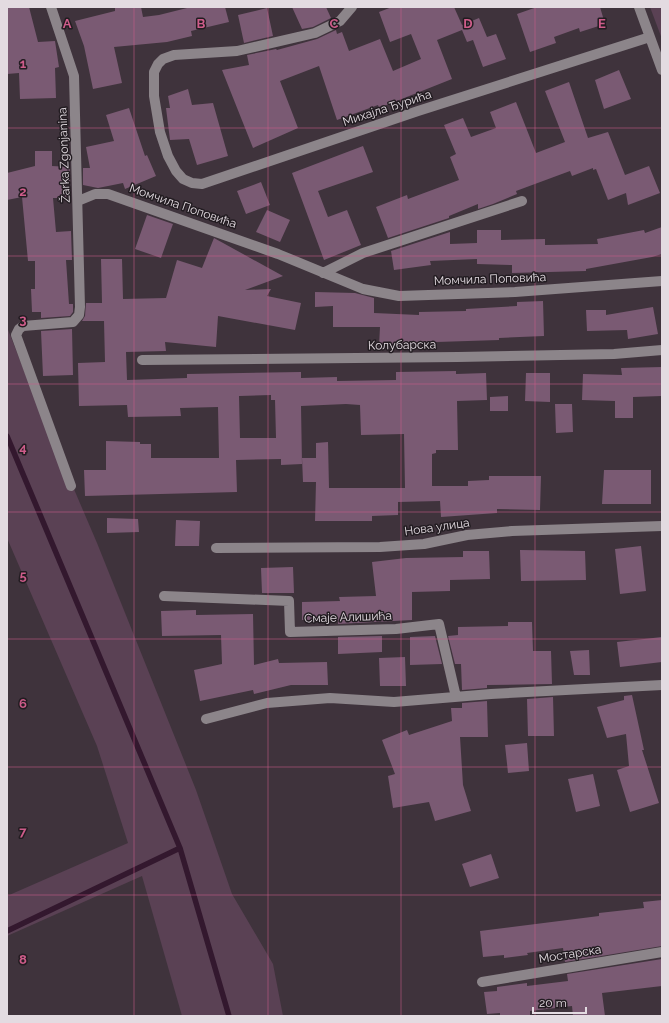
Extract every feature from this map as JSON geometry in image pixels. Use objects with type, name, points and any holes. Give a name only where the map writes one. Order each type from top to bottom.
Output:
[{"type":"street","name":"Žarka Zgonjanina","points":[[51,7],[74,76],[80,307],[79,315],[73,322],[23,326],[19,329],[16,335],[71,486]]},
{"type":"street","points":[[639,7],[662,70]]},
{"type":"street","name":"Михајла Ђурића","points":[[349,8],[340,21],[315,33],[237,51],[174,55],[163,59],[154,72],[154,96],[160,132],[168,156],[176,171],[186,181],[202,184],[425,109],[650,37]]},
{"type":"street","name":"Момчила Поповића","points":[[78,201],[95,194],[108,194],[278,254],[363,289],[399,296],[515,292],[662,281]]},
{"type":"street","points":[[322,273],[363,252],[522,201]]},
{"type":"street","name":"Колубарска","points":[[142,360],[473,357],[614,354],[662,350]]},
{"type":"street","name":"Нова улица","points":[[216,548],[380,547],[424,544],[467,535],[512,531],[662,526]]},
{"type":"street","name":"Смаје Алишића","points":[[164,596],[289,601],[290,632],[396,629],[440,624],[456,697]]},
{"type":"street","points":[[206,719],[267,703],[330,698],[394,702],[662,685]]},
{"type":"street","name":"Мостарска","points":[[482,982],[662,952]]},
{"type":"shaded area","points":[[650,7],[662,7],[662,39]]},
{"type":"shaded area","points":[[7,327],[32,391],[97,543],[196,790],[232,894],[273,964],[283,1016],[182,1016],[142,876],[7,936],[7,896],[128,843],[97,746],[7,538]]},
{"type":"building","points":[[7,7],[29,7],[38,42],[55,41],[59,67],[55,68],[56,98],[20,99],[19,73],[7,74]]},
{"type":"building","points":[[115,7],[141,7],[143,17],[159,15],[191,7],[225,7],[229,22],[191,31],[192,36],[167,42],[114,47],[122,83],[93,89],[84,46],[75,21],[115,11]]},
{"type":"building","points":[[292,7],[326,7],[331,18],[313,27],[302,29]]},
{"type":"building","points":[[392,7],[454,7],[462,25],[479,18],[487,37],[496,34],[506,59],[483,67],[473,40],[467,42],[462,30],[437,40],[452,79],[379,108],[378,105],[337,120],[319,66],[280,81],[298,128],[253,148],[222,70],[249,65],[247,55],[277,50],[317,39],[336,30],[337,34],[342,32],[349,51],[380,39],[393,71],[421,59],[411,34],[390,42],[379,12]]},
{"type":"building","points":[[537,7],[600,7],[605,24],[580,32],[579,28],[554,37],[556,43],[530,52],[517,14]]},
{"type":"building","points":[[267,8],[273,36],[244,43],[238,15]]},
{"type":"building","points":[[619,70],[631,99],[604,109],[595,80]]},
{"type":"building","points":[[569,82],[588,138],[608,132],[625,175],[649,166],[660,193],[628,205],[626,193],[608,200],[596,169],[593,170],[593,168],[572,176],[570,171],[516,191],[517,194],[493,204],[478,209],[478,204],[449,216],[449,218],[388,238],[376,207],[407,195],[408,199],[459,180],[450,157],[456,154],[444,125],[463,118],[471,137],[496,128],[490,112],[516,102],[536,153],[565,142],[545,91]]},
{"type":"building","points":[[188,89],[192,105],[213,103],[228,156],[197,165],[189,139],[170,140],[166,108],[170,108],[168,96]]},
{"type":"building","points":[[129,108],[145,156],[147,155],[156,176],[125,189],[123,183],[98,188],[83,185],[83,168],[90,168],[86,147],[114,141],[106,115]]},
{"type":"building","points":[[363,146],[373,172],[318,191],[328,217],[347,210],[361,245],[324,260],[292,173]]},
{"type":"building","points":[[35,151],[52,151],[52,166],[70,167],[70,184],[66,184],[66,198],[53,198],[56,232],[71,231],[72,260],[66,260],[69,304],[73,304],[73,312],[70,316],[41,318],[41,312],[32,312],[31,289],[35,289],[35,261],[28,261],[22,197],[7,200],[7,173],[35,166]]},
{"type":"building","points":[[261,182],[270,205],[246,214],[237,191]]},
{"type":"building","points":[[267,210],[290,220],[280,242],[256,232]]},
{"type":"building","points":[[147,215],[173,224],[161,258],[135,249]]},
{"type":"building","points":[[662,227],[662,254],[586,269],[586,271],[512,273],[512,265],[477,264],[477,259],[430,261],[431,265],[394,270],[391,251],[450,232],[450,244],[477,243],[477,230],[501,230],[501,240],[545,239],[545,245],[598,244],[597,239],[644,230],[645,233]]},
{"type":"building","points":[[214,238],[283,276],[245,290],[271,289],[267,296],[301,303],[295,330],[218,316],[216,347],[165,342],[166,351],[126,352],[127,380],[187,378],[187,374],[301,372],[301,378],[337,377],[337,381],[396,380],[396,372],[456,371],[456,374],[486,373],[487,400],[457,401],[458,450],[436,450],[436,453],[432,454],[432,486],[468,486],[468,481],[489,480],[489,476],[541,476],[540,510],[497,509],[497,513],[441,517],[440,501],[398,502],[398,515],[372,516],[372,521],[315,521],[316,482],[303,482],[302,458],[316,458],[316,443],[328,442],[329,488],[405,488],[404,434],[361,435],[360,405],[346,404],[301,406],[302,464],[281,465],[281,459],[236,460],[237,492],[85,496],[84,470],[106,470],[106,441],[140,442],[140,444],[151,444],[151,458],[219,458],[218,407],[180,408],[181,416],[128,417],[127,405],[79,406],[78,363],[105,362],[104,321],[82,321],[85,316],[86,303],[102,303],[101,259],[122,259],[123,299],[166,298],[177,260],[202,268]],"holes":[[[271,395],[271,400],[275,400],[276,438],[240,438],[239,396]]]},
{"type":"building","points":[[315,292],[355,293],[374,298],[374,313],[419,315],[419,312],[466,311],[466,309],[517,306],[517,302],[543,301],[544,336],[499,338],[499,340],[405,343],[405,347],[379,346],[380,327],[333,327],[333,306],[315,307]]},
{"type":"building","points":[[653,307],[658,334],[628,339],[627,330],[587,331],[586,310],[606,310],[606,315]]},
{"type":"building","points":[[72,329],[73,375],[43,376],[41,331]]},
{"type":"building","points":[[662,367],[662,396],[633,397],[633,418],[615,418],[615,401],[582,400],[583,374],[622,375],[621,368]]},
{"type":"building","points":[[526,373],[550,373],[550,402],[525,401]]},
{"type":"building","points":[[508,396],[508,411],[490,411],[490,397]]},
{"type":"building","points":[[555,404],[572,404],[573,432],[556,433]]},
{"type":"building","points":[[604,470],[651,470],[651,504],[602,504]]},
{"type":"building","points":[[107,518],[138,519],[139,532],[107,533]]},
{"type":"building","points":[[176,520],[200,521],[199,546],[175,546]]},
{"type":"building","points":[[641,546],[646,591],[620,594],[615,549]]},
{"type":"building","points":[[520,550],[585,551],[586,580],[521,581]]},
{"type":"building","points":[[463,551],[489,551],[490,579],[450,580],[450,591],[412,592],[412,620],[338,624],[338,620],[302,620],[302,602],[340,601],[339,597],[376,596],[372,562],[406,558],[463,557]]},
{"type":"building","points":[[293,567],[294,593],[262,593],[261,568]]},
{"type":"building","points":[[196,610],[196,615],[253,614],[254,665],[278,659],[279,663],[327,662],[328,685],[291,685],[254,694],[253,690],[200,701],[194,670],[222,664],[221,635],[162,636],[161,611]]},
{"type":"building","points":[[508,622],[532,622],[533,651],[551,651],[552,684],[487,685],[487,688],[462,690],[461,664],[455,664],[448,636],[458,635],[458,627],[508,626]]},
{"type":"building","points":[[382,636],[382,652],[338,654],[338,637]]},
{"type":"building","points":[[435,636],[442,664],[410,665],[410,637]]},
{"type":"building","points":[[662,637],[662,662],[620,667],[617,642]]},
{"type":"building","points":[[589,650],[590,675],[574,675],[570,651]]},
{"type":"building","points":[[405,657],[406,686],[380,686],[379,658]]},
{"type":"building","points":[[632,695],[644,750],[642,750],[659,803],[630,812],[617,770],[629,766],[626,734],[607,738],[597,707],[624,700],[624,696]]},
{"type":"building","points":[[553,697],[554,736],[528,736],[527,699]]},
{"type":"building","points":[[487,701],[488,737],[460,737],[463,785],[471,811],[435,821],[429,802],[393,808],[388,776],[395,774],[382,740],[407,730],[409,735],[452,721],[451,708],[462,708],[462,703]]},
{"type":"building","points":[[527,743],[529,771],[508,773],[505,745]]},
{"type":"building","points":[[593,774],[600,806],[576,812],[568,779]]},
{"type":"building","points":[[491,854],[499,878],[470,887],[462,864]]},
{"type":"building","points":[[662,900],[662,946],[565,962],[563,948],[504,958],[504,955],[483,957],[480,931],[599,916],[599,913],[644,908],[643,902]]},
{"type":"building","points":[[662,959],[662,986],[602,993],[605,1016],[573,1016],[572,1006],[530,1011],[530,1016],[500,1016],[500,1013],[487,1014],[484,992],[497,991],[497,987],[527,983],[527,986],[568,981],[567,974]]},
{"type":"waterway","points":[[7,436],[180,848],[229,1016]]},
{"type":"waterway","points":[[7,931],[180,848]]}]
